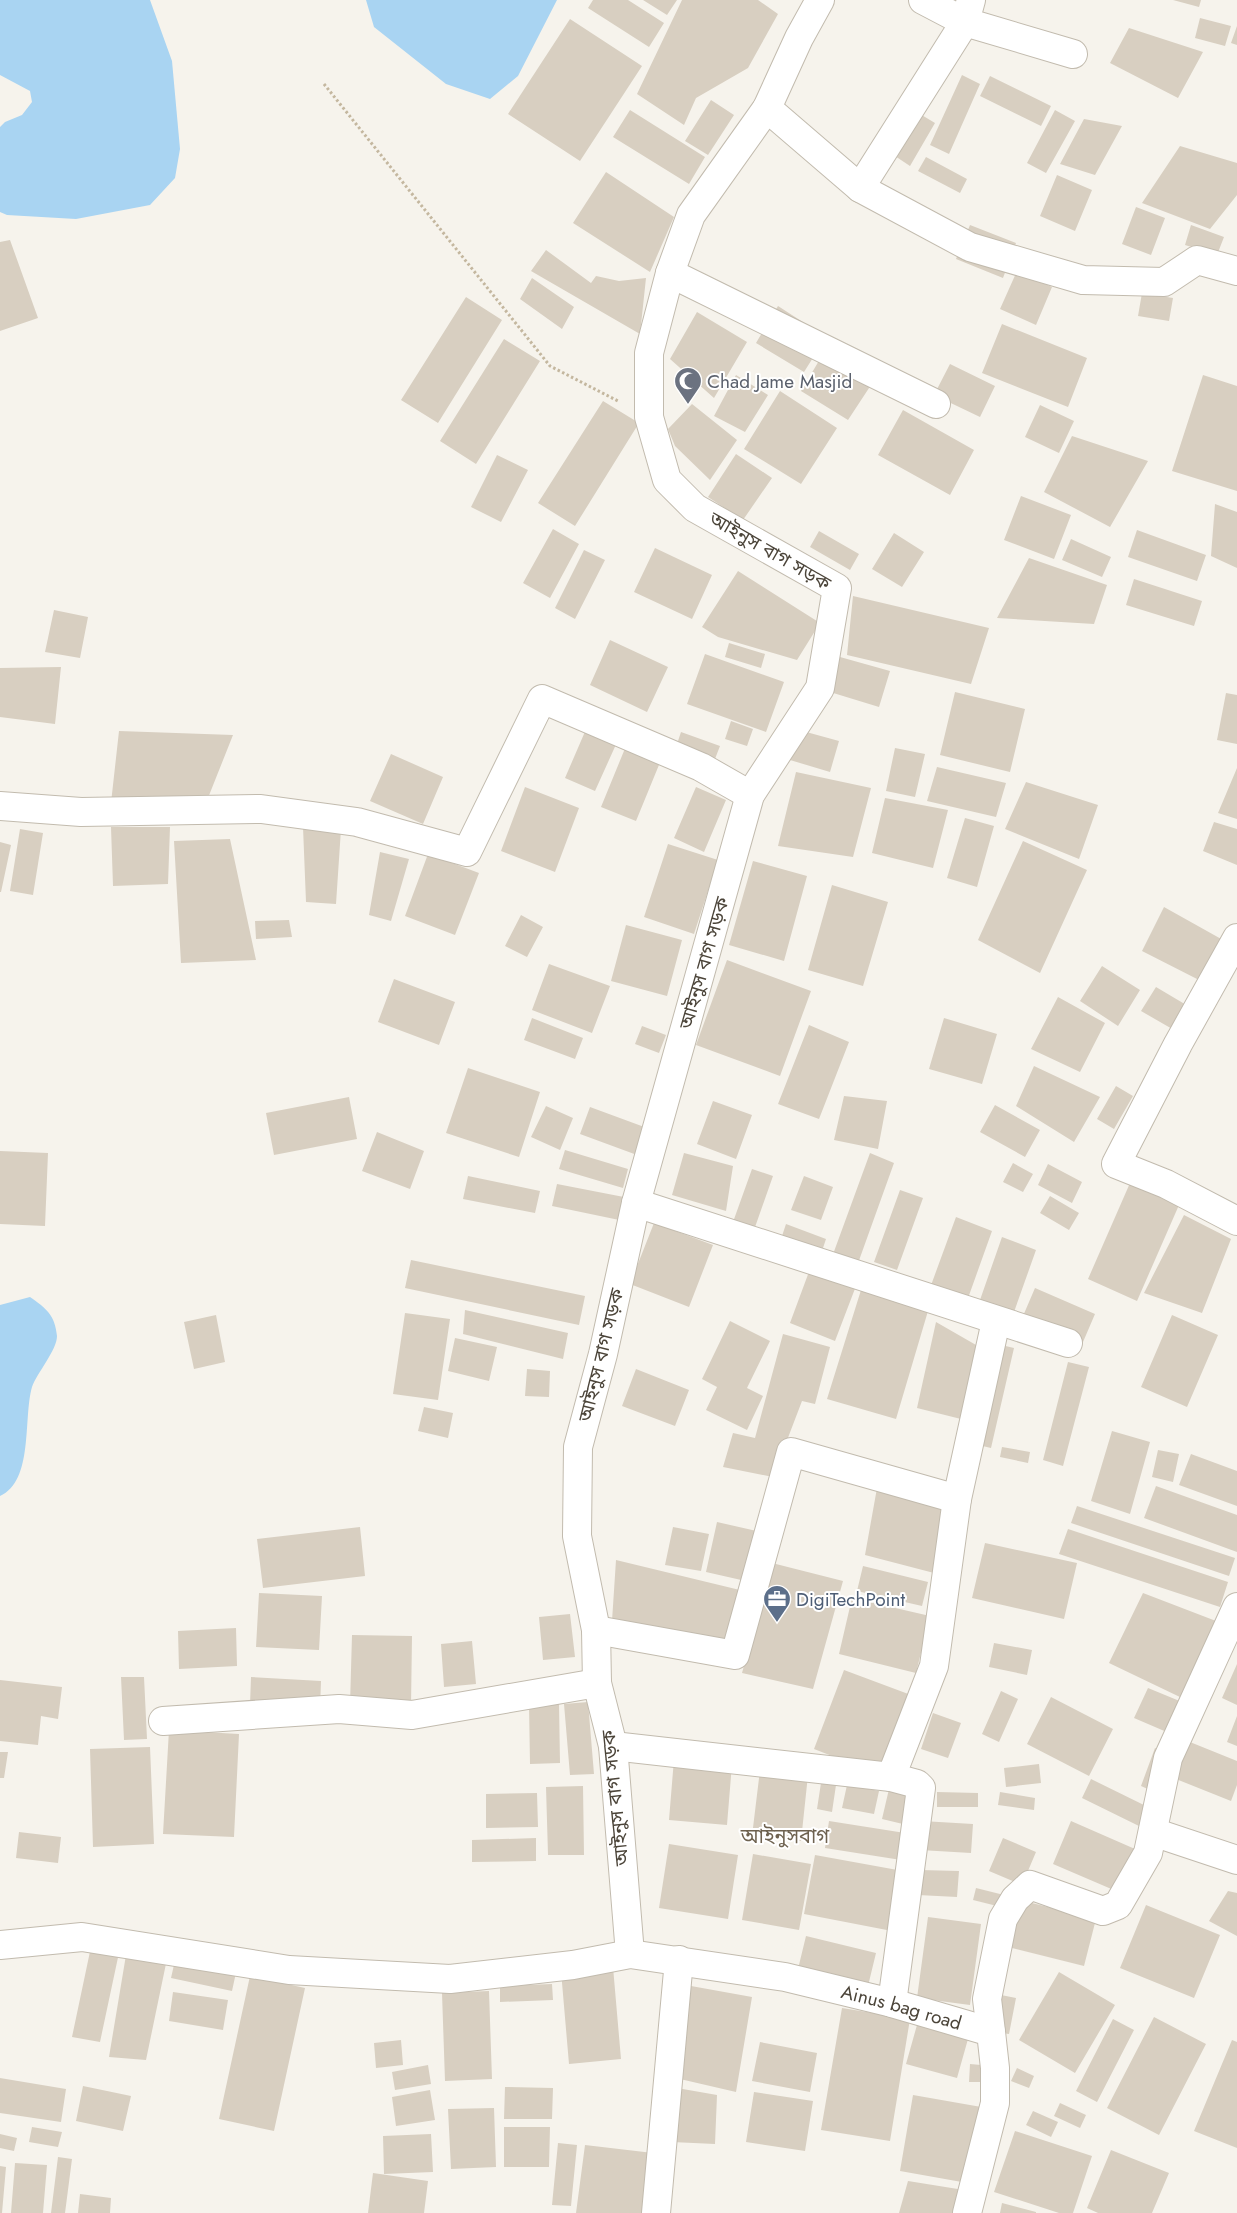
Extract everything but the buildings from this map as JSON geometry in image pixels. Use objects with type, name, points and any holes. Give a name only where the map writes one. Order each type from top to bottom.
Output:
[{"type":"street","name":"আইনুস বাগ সড়ক","points":[[630,1954],[613,1746],[597,1683],[596,1630],[576,1536],[578,1447],[603,1354],[636,1203],[750,795],[820,688],[837,588],[695,508],[667,480],[649,417],[648,353],[670,273],[691,215],[767,108],[799,38],[820,0]]},
{"type":"street","points":[[922,0],[968,11],[1073,54]]},
{"type":"street","points":[[860,188],[968,11]]},
{"type":"street","points":[[767,108],[860,188],[970,247],[1083,280],[1164,282],[1197,260],[1237,271]]},
{"type":"street","points":[[670,273],[936,404]]},
{"type":"street","points":[[0,806],[81,812],[261,810],[357,822],[467,852],[542,698],[701,767],[750,795]]},
{"type":"street","points":[[1237,938],[1178,1044],[1116,1164],[1166,1184],[1237,1221]]},
{"type":"street","points":[[636,1203],[1068,1343]]},
{"type":"street","points":[[892,1777],[934,1666],[958,1499],[996,1321]]},
{"type":"street","points":[[596,1630],[735,1655],[791,1452],[958,1499]]},
{"type":"street","points":[[966,2213],[995,2104],[995,2068],[987,2000],[1003,1919],[1015,1899],[1030,1885],[1103,1911],[1118,1904],[1148,1853],[1168,1758],[1237,1606]]},
{"type":"street","points":[[163,1722],[338,1709],[412,1715],[597,1683]]},
{"type":"street","points":[[613,1746],[892,1777],[917,1784],[921,1788],[892,2003]]},
{"type":"street","points":[[1153,1832],[1237,1860]]},
{"type":"street","name":"Ainus bag road","points":[[0,1945],[82,1937],[289,1970],[450,1979],[573,1965],[630,1954],[784,1977],[892,2003],[990,2032]]},
{"type":"street","points":[[656,2213],[679,1960]]},
{"type":"path","points":[[324,84],[550,366],[649,417]]},
{"type":"water","points":[[0,0],[150,0],[172,61],[180,149],[175,178],[150,205],[76,219],[7,215],[0,212],[0,127],[5,122],[22,115],[32,102],[30,91],[0,75]]},
{"type":"water","points":[[366,0],[557,0],[518,76],[490,99],[446,84],[374,27]]},
{"type":"water","points":[[30,1297],[52,1317],[57,1336],[54,1348],[32,1387],[23,1463],[18,1477],[11,1488],[0,1496],[0,1305]]},
{"type":"place","name":"Chad Jame Masjid","points":[[688,405]]},
{"type":"place","name":"DigiTechPoint","points":[[777,1623]]},
{"type":"district","name":"আইনুসবাগ","points":[[785,1836]]}]
